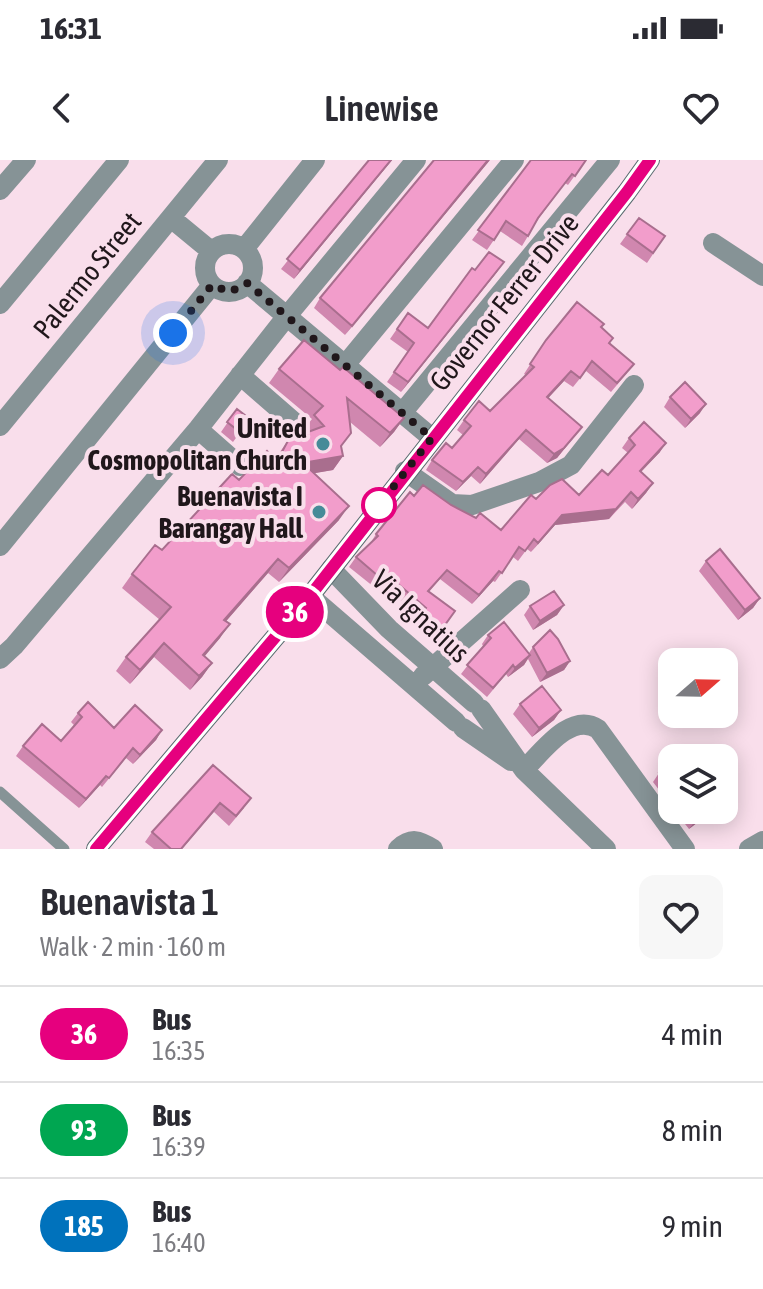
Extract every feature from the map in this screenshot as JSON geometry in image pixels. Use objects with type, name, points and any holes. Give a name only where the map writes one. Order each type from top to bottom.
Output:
[{"type":"main road","name":"Governor Ferrer Drive","points":[[96,849],[310,596],[650,160]]},
{"type":"street","points":[[0,190],[26,160]]},
{"type":"street","points":[[0,304],[119,160]]},
{"type":"street","name":"Palermo Street","points":[[0,426],[218,160]]},
{"type":"street","points":[[244,249],[315,160]]},
{"type":"street","points":[[0,659],[25,634],[198,429],[416,160]]},
{"type":"street","points":[[345,365],[514,160]]},
{"type":"street","points":[[402,413],[610,160]]},
{"type":"street","points":[[171,218],[211,251]]},
{"type":"street","points":[[230,243],[244,249],[253,265],[247,283],[230,292],[212,285],[205,268],[211,251],[230,243]]},
{"type":"street","points":[[713,243],[763,276]]},
{"type":"street","points":[[247,283],[432,438]]},
{"type":"street","points":[[0,546],[212,285]]},
{"type":"street","points":[[240,375],[294,422]]},
{"type":"street","points":[[405,471],[452,504],[472,505],[539,482],[571,465],[634,385]]},
{"type":"street","points":[[198,429],[240,466]]},
{"type":"street","name":"Via Ignatius","points":[[331,569],[389,629],[478,706],[524,770]]},
{"type":"street","points":[[415,685],[431,667],[520,590]]},
{"type":"street","name":"Via Ignatius","points":[[310,596],[460,725],[524,770],[606,849]]},
{"type":"street","points":[[371,650],[389,629]]},
{"type":"street","points":[[524,770],[564,731],[575,725],[591,725],[598,729],[685,849]]},
{"type":"street","points":[[398,849],[406,842],[415,840],[433,849]]},
{"type":"lane","points":[[0,792],[64,849]]},
{"type":"building","points":[[369,160],[391,160],[300,270],[287,259]]},
{"type":"building","points":[[434,160],[488,160],[352,326],[320,298]]},
{"type":"building","points":[[531,160],[586,160],[538,218],[528,236],[506,221],[494,240],[478,230]]},
{"type":"building","points":[[639,218],[665,236],[653,253],[627,234]]},
{"type":"building","points":[[489,252],[504,262],[408,382],[394,372],[414,343],[397,329],[408,313],[428,328],[472,268],[475,270]]},
{"type":"building","points":[[577,302],[604,324],[601,327],[613,338],[609,343],[634,364],[617,383],[592,361],[580,378],[571,371],[547,397],[582,427],[564,448],[554,454],[526,430],[486,474],[478,467],[463,482],[432,460],[446,443],[452,448],[471,426],[464,420],[479,401],[490,411],[534,367],[530,364]]},
{"type":"building","points":[[304,340],[340,370],[343,367],[404,418],[390,433],[347,398],[351,433],[341,446],[343,456],[303,463],[349,506],[289,568],[278,559],[224,620],[230,624],[203,655],[212,663],[199,676],[164,643],[140,670],[126,657],[171,607],[132,574],[155,545],[162,550],[232,474],[239,480],[267,451],[277,461],[289,439],[324,426],[314,415],[323,406],[279,369]]},
{"type":"building","points":[[685,382],[706,404],[691,419],[670,397]]},
{"type":"building","points":[[237,409],[250,419],[240,432],[227,422]]},
{"type":"building","points":[[644,422],[666,443],[640,471],[653,483],[638,499],[631,492],[616,509],[562,515],[538,543],[534,539],[525,551],[519,547],[502,573],[499,571],[479,595],[447,570],[428,591],[455,611],[442,629],[422,614],[426,608],[390,577],[385,582],[356,557],[378,536],[376,534],[410,492],[414,496],[423,485],[476,518],[480,513],[501,530],[531,495],[536,499],[550,485],[562,479],[579,495],[602,470],[608,475],[635,445],[629,438]]},
{"type":"building","points":[[720,549],[760,598],[745,610],[706,561]]},
{"type":"building","points":[[554,591],[564,605],[540,621],[530,606]]},
{"type":"building","points":[[504,622],[530,655],[515,668],[513,665],[493,688],[467,665],[491,638],[488,635]]},
{"type":"building","points":[[550,630],[570,661],[547,673],[533,647]]},
{"type":"building","points":[[542,686],[561,710],[539,728],[520,704]]},
{"type":"building","points":[[88,702],[114,728],[135,705],[162,730],[140,755],[133,748],[109,778],[106,776],[86,799],[23,746],[42,724],[61,741],[82,717],[78,713]]},
{"type":"building","points":[[213,765],[251,798],[236,816],[220,803],[181,849],[171,849],[152,832]]},
{"type":"bus line","name":"36","points":[[96,849],[310,596],[650,160]]},
{"type":"place","name":"United Cosmopolitan Church","points":[[323,444]]},
{"type":"place","name":"Buenavista I Barangay Hall","points":[[319,512]]},
{"type":"route","points":[[173,333],[212,285],[230,292],[247,283],[432,438],[379,505]]}]
